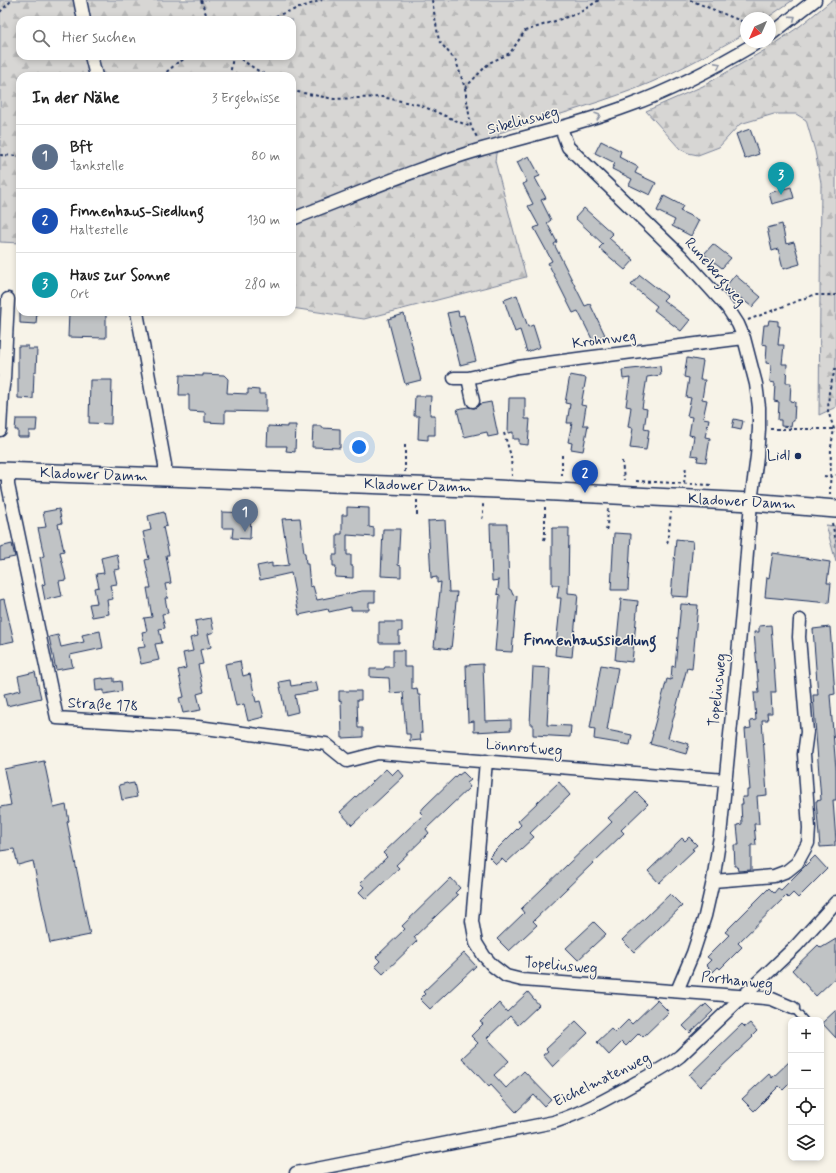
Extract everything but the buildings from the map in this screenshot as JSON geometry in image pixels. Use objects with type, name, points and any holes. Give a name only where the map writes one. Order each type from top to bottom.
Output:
[{"type":"main road","name":"Kladower Damm","points":[[4,471],[496,489],[751,502],[832,508]]},
{"type":"street","points":[[80,0],[83,16]]},
{"type":"street","points":[[776,30],[815,0]]},
{"type":"street","name":"Sibeliusweg","points":[[296,218],[418,170],[483,149],[561,128],[628,106],[689,80],[720,65],[748,48]]},
{"type":"street","points":[[92,60],[95,72]]},
{"type":"street","name":"Runebergweg","points":[[561,128],[568,147],[682,257],[719,297],[738,324],[744,338],[756,384],[759,406],[757,456],[751,502]]},
{"type":"street","points":[[0,430],[1,393],[4,379],[8,298]]},
{"type":"street","points":[[138,316],[165,465],[165,478]]},
{"type":"street","name":"Krohnweg","points":[[454,378],[468,378],[518,367],[744,338]]},
{"type":"street","points":[[468,378],[473,401]]},
{"type":"street","name":"Straße 178","points":[[4,471],[57,718],[198,727],[326,744]]},
{"type":"street","name":"Topeliusweg","points":[[486,761],[472,921],[476,943],[492,966],[506,976],[522,980],[677,991],[693,953],[705,916],[713,881],[721,825],[743,603],[751,502]]},
{"type":"street","points":[[713,881],[774,876],[787,871],[796,863],[808,843],[809,828],[804,754],[807,732],[799,637],[800,620]]},
{"type":"street","name":"Lönnrotweg","points":[[326,744],[347,761],[378,753],[725,780]]},
{"type":"street","name":"Eichelmatenweg","points":[[296,1173],[554,1122],[574,1116],[674,1062],[796,946],[836,902]]},
{"type":"street","name":"Porthanweg","points":[[677,991],[772,999],[793,1008]]},
{"type":"lane","points":[[793,1008],[801,1017]]},
{"type":"path","points":[[0,12],[12,0]]},
{"type":"path","points":[[201,0],[207,16]]},
{"type":"path","points":[[276,16],[322,0]]},
{"type":"path","points":[[432,0],[439,41],[456,61],[465,88],[471,128],[483,149]]},
{"type":"path","points":[[465,88],[489,63],[510,53],[525,30],[579,13],[599,0]]},
{"type":"path","points":[[690,0],[740,21]]},
{"type":"path","points":[[167,72],[183,60]]},
{"type":"path","points":[[231,72],[234,60]]},
{"type":"path","points":[[241,60],[261,72]]},
{"type":"path","points":[[296,91],[334,99],[382,97],[420,105],[471,128]]},
{"type":"path","points":[[0,155],[16,156]]},
{"type":"path","points":[[738,324],[812,295],[836,295]]},
{"type":"path","points":[[836,366],[829,391],[828,411],[834,428],[830,476],[836,540]]},
{"type":"path","points":[[759,429],[834,428]]},
{"type":"path","points":[[504,433],[511,456],[512,476]]},
{"type":"path","points":[[404,445],[405,475]]},
{"type":"path","points":[[562,455],[562,478]]},
{"type":"path","points":[[622,461],[624,480]]},
{"type":"path","points":[[684,483],[686,466]]},
{"type":"path","points":[[824,476],[836,475]]},
{"type":"path","points":[[417,500],[417,518]]},
{"type":"path","points":[[482,519],[483,502]]},
{"type":"path","points":[[544,540],[545,504]]},
{"type":"path","points":[[606,530],[608,506]]},
{"type":"path","points":[[667,543],[671,509]]},
{"type":"green space","points":[[0,0],[793,0],[776,12],[740,12],[740,36],[664,77],[601,101],[499,133],[495,161],[526,277],[364,319],[296,309],[296,72],[16,72],[16,243],[0,242]]},
{"type":"green space","points":[[832,0],[836,0],[836,407],[819,415],[821,183],[815,151],[806,120],[796,114],[774,114],[740,124],[719,147],[698,155],[688,153],[680,149],[646,111],[703,86],[768,48],[776,48],[776,42],[800,26]]},
{"type":"green space","points":[[826,525],[835,526],[836,562]]},
{"type":"place","name":"Haus zur Sonne","points":[[781,195]]},
{"type":"place","name":"Lidl","points":[[798,456]]},
{"type":"place","name":"Finnenhaus-Siedlung","points":[[585,493]]},
{"type":"place","name":"Bft","points":[[245,532]]},
{"type":"district","name":"Finnenhaussiedlung","points":[[590,640]]}]
